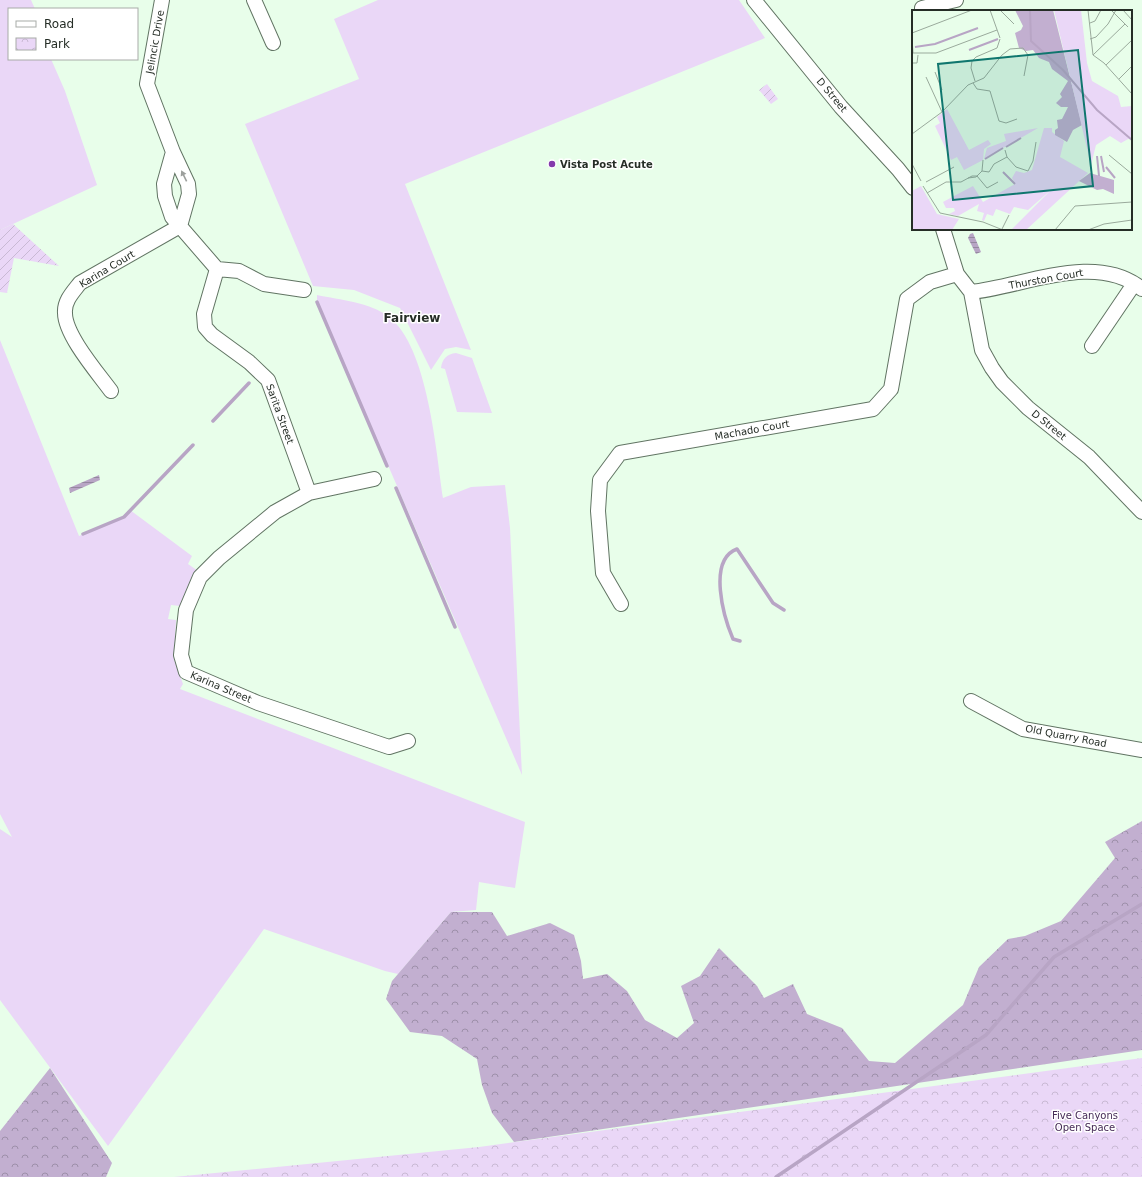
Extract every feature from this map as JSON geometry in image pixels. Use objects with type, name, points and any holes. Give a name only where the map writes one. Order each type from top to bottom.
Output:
[{"type":"street","name":"Jelincic Drive","points":[[162,0],[147,84],[173,152],[188,184],[189,194],[180,226]]},
{"type":"street","points":[[254,0],[273,42]]},
{"type":"street","name":"D Street","points":[[754,0],[841,107],[898,169],[912,187]]},
{"type":"street","points":[[922,8],[956,0]]},
{"type":"street","points":[[173,152],[164,184],[166,200],[172,216],[217,268],[239,271],[264,284],[304,290]]},
{"type":"street","points":[[166,200],[187,200]]},
{"type":"street","name":"Karina Court","points":[[111,391],[69,331],[64,313],[69,296],[80,284],[180,226]]},
{"type":"street","points":[[944,230],[957,274],[971,292]]},
{"type":"street","name":"Sarita Street","points":[[217,268],[204,314],[205,327],[212,335],[249,362],[268,380],[309,493]]},
{"type":"street","name":"Thurston Court","points":[[971,292],[1080,271],[1101,272],[1120,277],[1138,287]]},
{"type":"street","name":"Machado Court","points":[[621,604],[603,573],[598,511],[600,480],[620,453],[873,409],[891,389],[907,299],[930,282],[957,274]]},
{"type":"street","points":[[1092,346],[1138,287]]},
{"type":"street","name":"D Street","points":[[971,292],[982,350],[1002,382],[1028,408],[1089,457],[1142,512]]},
{"type":"street","name":"Karina Street","points":[[374,479],[309,493],[275,512],[219,558],[200,578],[186,610],[181,655],[186,672],[258,702],[389,747],[408,741]]},
{"type":"street","name":"Old Quarry Road","points":[[971,701],[1023,729],[1142,750]]},
{"type":"green space","points":[[0,0],[31,0],[35,8],[8,8],[8,60],[51,60],[65,91],[97,185],[0,230]]},
{"type":"green space","points":[[378,0],[739,0],[765,38],[405,184],[471,350],[456,347],[445,349],[431,370],[400,308],[354,290],[313,286],[245,124],[359,79],[334,19]]},
{"type":"green space","points":[[767,84],[778,99],[771,104],[759,90]]},
{"type":"green space","points":[[13,224],[59,266],[14,258],[7,293],[0,292],[0,230]]},
{"type":"green space","points":[[317,295],[354,302],[373,308],[389,317],[402,331],[413,351],[428,401],[443,498],[471,487],[505,485],[510,528],[522,775],[317,301]]},
{"type":"green space","points":[[0,340],[79,536],[124,517],[130,510],[192,556],[188,564],[198,571],[180,606],[171,605],[168,619],[176,620],[174,659],[183,684],[180,689],[525,822],[515,888],[479,882],[476,910],[451,912],[398,974],[385,971],[264,929],[108,1146],[0,1000],[0,829],[12,837],[0,814]]},
{"type":"green space","points":[[456,353],[472,358],[492,413],[457,412],[445,369],[441,368],[442,362],[450,354]]},
{"type":"green space","points":[[1142,821],[1142,1050],[514,1142],[492,1113],[482,1085],[477,1059],[442,1036],[410,1032],[386,999],[392,981],[451,912],[492,912],[507,936],[550,923],[574,935],[581,961],[583,979],[607,974],[627,991],[645,1020],[677,1038],[694,1023],[681,986],[700,976],[719,948],[757,986],[764,998],[793,984],[807,1014],[842,1028],[869,1061],[895,1063],[963,1005],[979,967],[1008,939],[1025,936],[1061,921],[1115,858],[1105,842]]},
{"type":"green space","name":"Five Canyons Open Space","points":[[1142,1058],[1142,1177],[174,1177],[479,1147]]},
{"type":"green space","points":[[50,1068],[112,1163],[106,1177],[0,1177],[0,1131]]},
{"type":"shaded area","points":[[973,233],[981,252],[976,254],[968,238],[970,234]]},
{"type":"shaded area","points":[[99,475],[100,480],[70,493],[69,488]]},
{"type":"waterway","points":[[317,302],[387,466]]},
{"type":"waterway","points":[[213,421],[249,383]]},
{"type":"waterway","points":[[83,534],[124,517],[193,445]]},
{"type":"waterway","points":[[396,488],[455,627]]},
{"type":"waterway","points":[[740,641],[733,639],[729,630],[720,590],[722,565],[728,555],[737,549],[773,603],[784,610]]},
{"type":"waterway","points":[[776,1177],[986,1035],[1054,957],[1142,904]]},
{"type":"place","name":"Vista Post Acute","points":[[552,164]]},
{"type":"district","name":"Fairview","points":[[412,318]]}]
